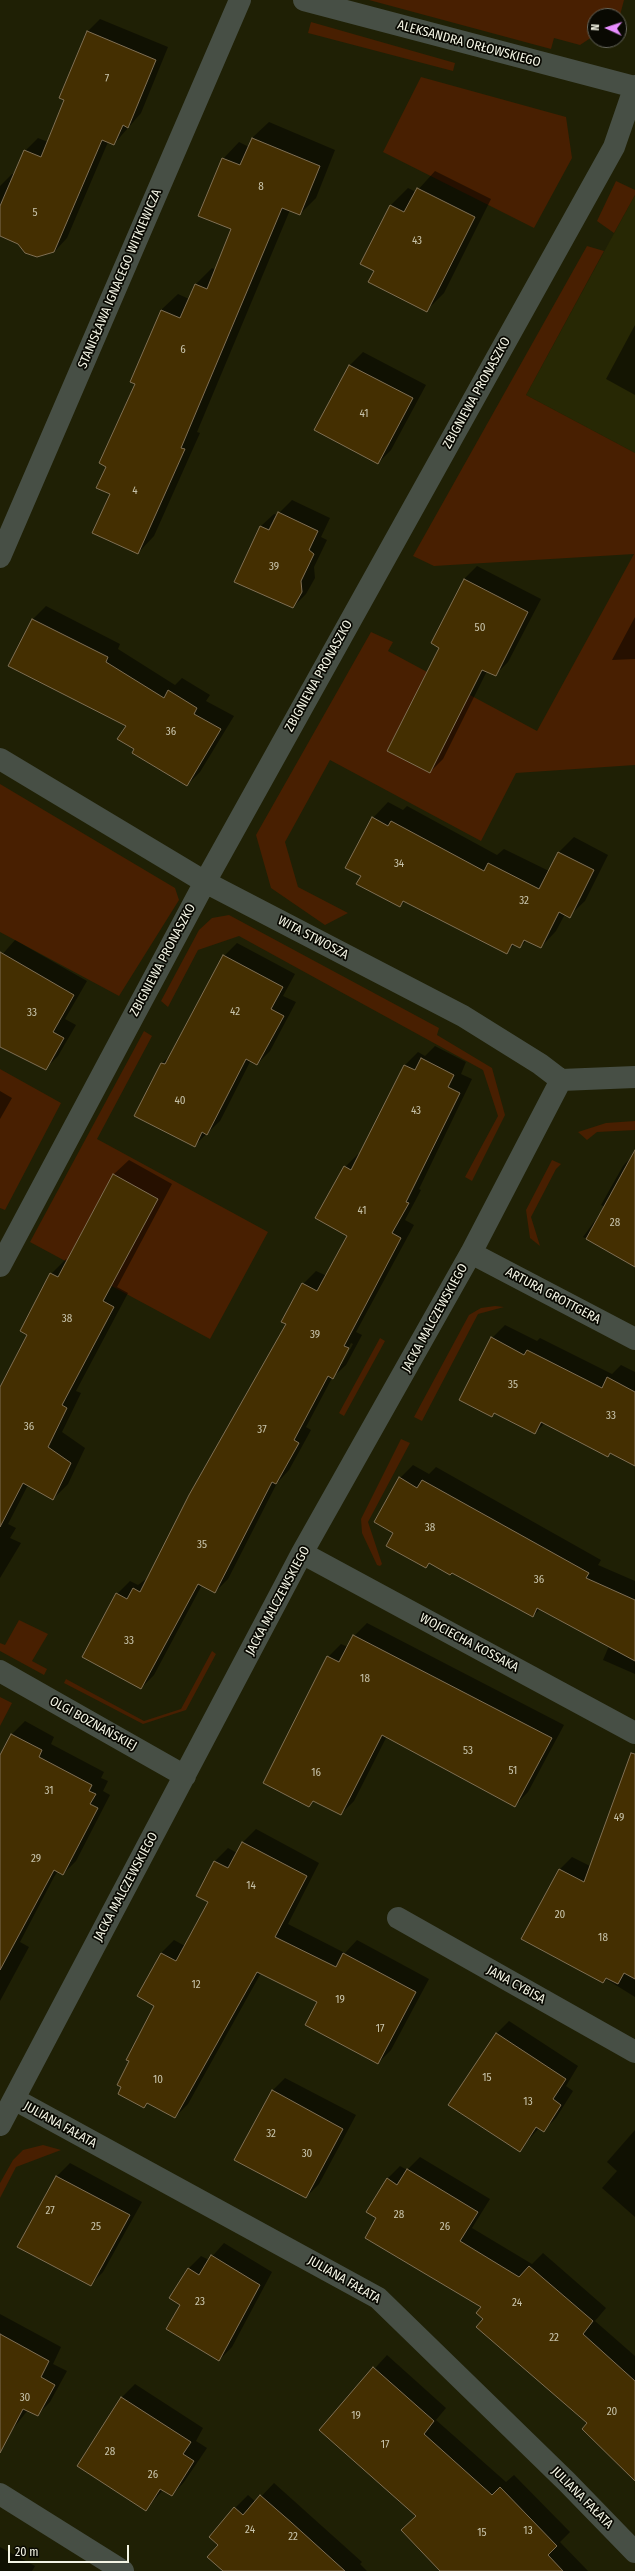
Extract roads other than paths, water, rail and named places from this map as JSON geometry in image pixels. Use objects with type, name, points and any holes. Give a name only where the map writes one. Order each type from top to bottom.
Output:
[{"type":"street","name":"STANISŁAWA IGNACEGO WITKIEWICZA","points":[[0,557],[240,0]]},
{"type":"street","name":"ALEKSANDRA ORŁOWSKIEGO","points":[[304,0],[635,87]]},
{"type":"street","name":"ZBIGNIEWA PRONASZKO","points":[[0,1266],[205,882],[614,147],[635,87]]},
{"type":"street","name":"WITA STWOSZA","points":[[0,759],[205,882],[463,1016],[540,1064],[561,1080]]},
{"type":"street","points":[[561,1080],[635,1077]]},
{"type":"street","name":"JACKA MALCZEWSKIEGO","points":[[0,2125],[302,1553],[471,1254],[561,1080]]},
{"type":"street","name":"ARTURA GROTTGERA","points":[[471,1254],[635,1340]]},
{"type":"street","name":"WOJCIECHA KOSSAKA","points":[[302,1553],[635,1733]]},
{"type":"street","name":"OLGI BOZNAŃSKIEJ","points":[[0,1672],[185,1776]]},
{"type":"street","name":"JANA CYBISA","points":[[398,1918],[635,2052]]},
{"type":"street","name":"JULIANA FAŁATA","points":[[14,2099],[378,2298],[567,2482],[635,2552]]},
{"type":"street","points":[[0,2494],[122,2571]]}]
